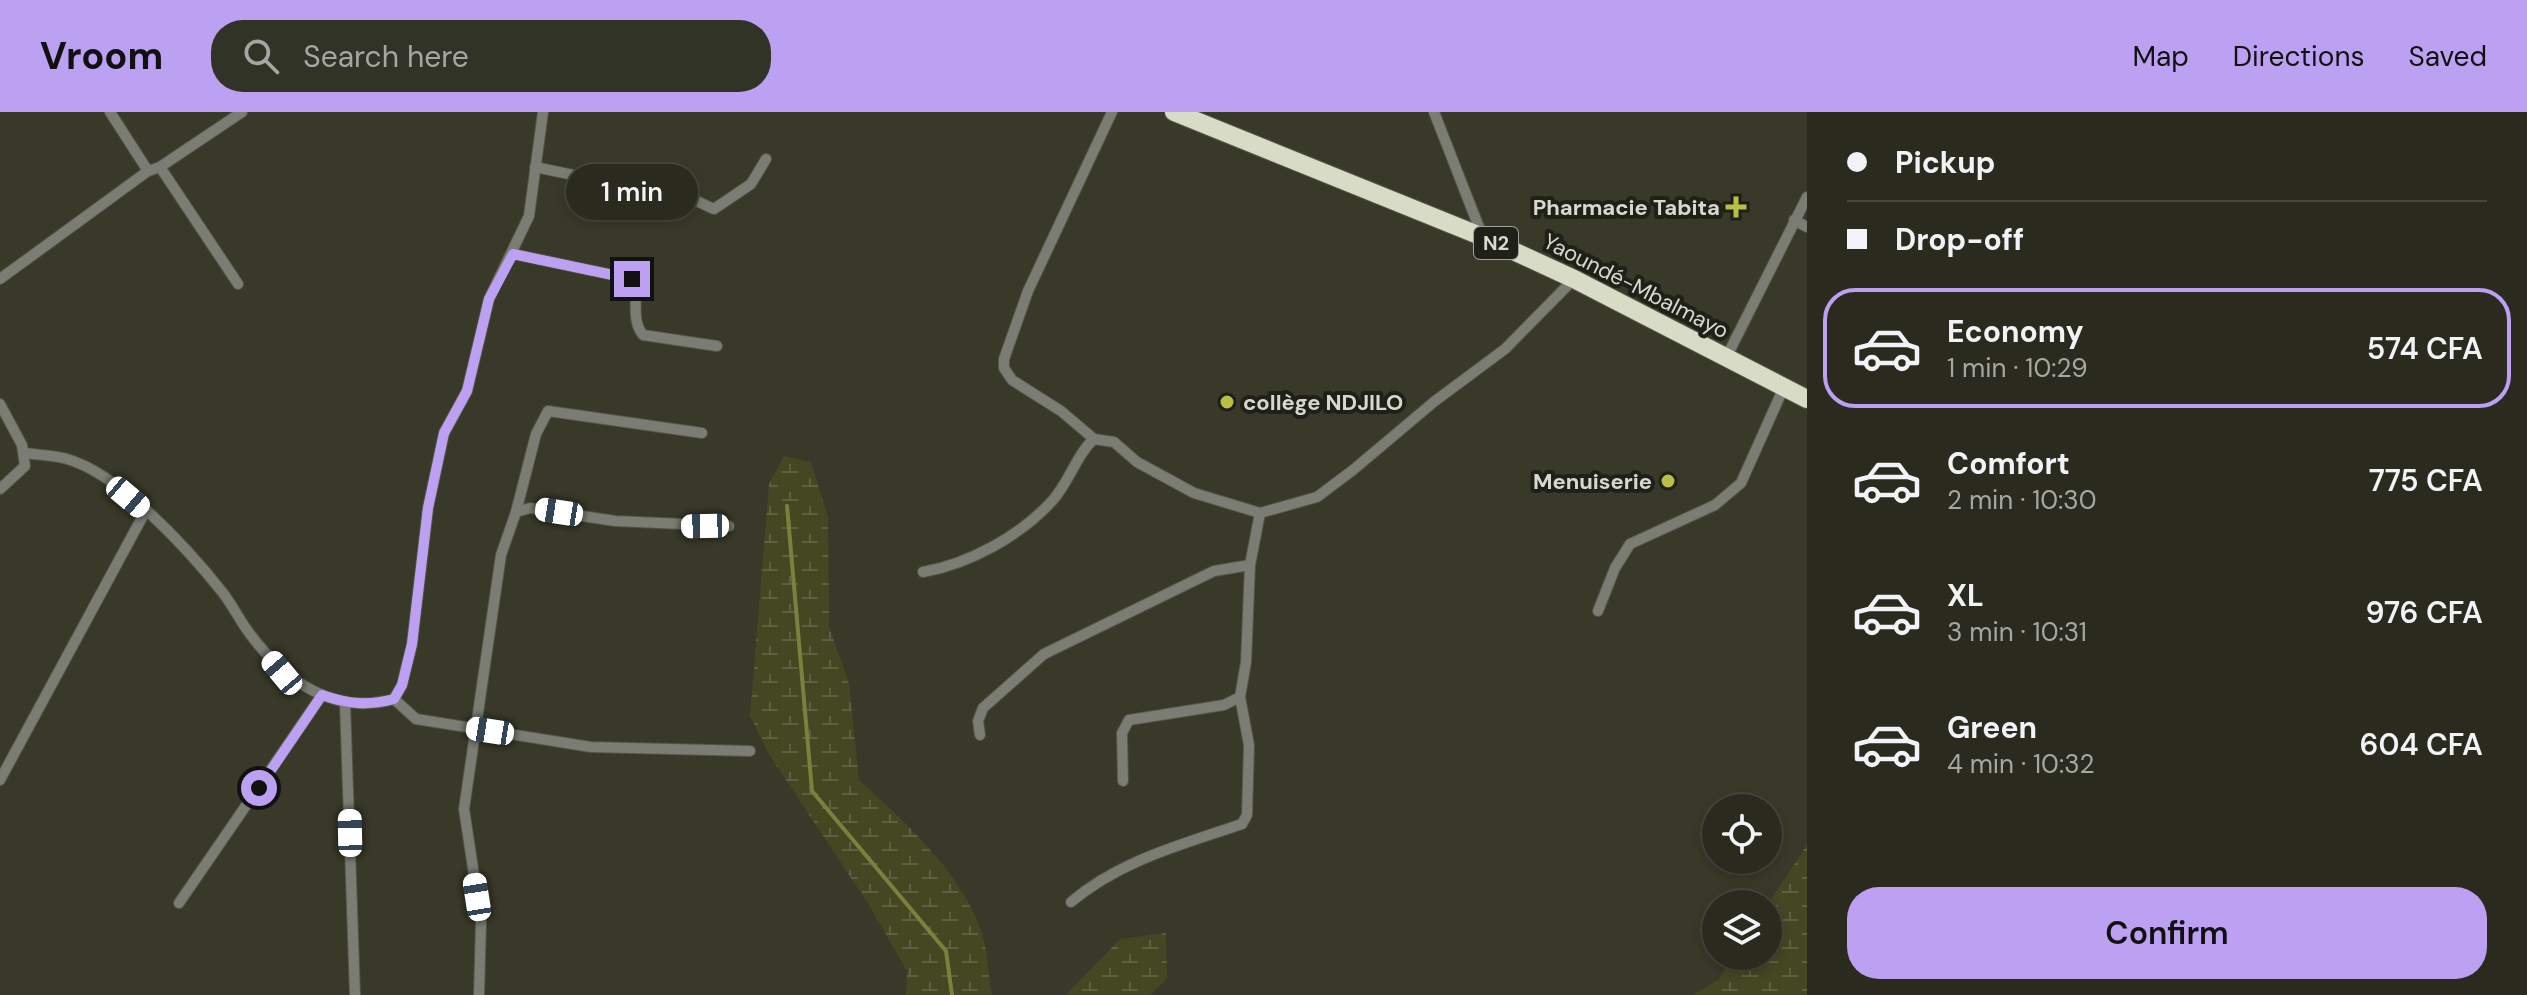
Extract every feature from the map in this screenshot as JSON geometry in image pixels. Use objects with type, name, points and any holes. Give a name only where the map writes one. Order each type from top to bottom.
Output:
[{"type":"highway","name":"Yaoundé-Mbalmayo","points":[[1174,112],[1483,237],[1574,279],[1807,399]]},
{"type":"street","points":[[110,112],[148,171]]},
{"type":"street","points":[[0,279],[148,171],[160,167],[242,112]]},
{"type":"street","points":[[25,453],[68,459],[108,480],[145,512],[224,594],[250,634],[282,673],[322,695],[345,703],[373,705],[394,699],[402,685],[412,644],[428,508],[444,433],[467,391],[489,299],[529,216],[543,112]]},
{"type":"street","points":[[1112,112],[1028,291],[1004,359],[1004,368],[1012,380],[1061,411],[1094,439],[1114,442],[1137,462],[1194,493],[1260,513],[1317,497],[1435,401],[1505,349],[1574,279]]},
{"type":"street","points":[[1434,112],[1483,237]]},
{"type":"street","points":[[535,167],[631,187],[640,183],[653,184],[714,209],[751,184],[766,159]]},
{"type":"street","points":[[160,167],[238,284]]},
{"type":"street","points":[[1726,358],[1807,197]]},
{"type":"street","points":[[1794,220],[1807,227]]},
{"type":"street","points":[[513,254],[632,279],[636,287],[634,307],[638,328],[643,335],[717,346]]},
{"type":"street","points":[[1598,611],[1615,568],[1630,544],[1715,505],[1741,483],[1784,387]]},
{"type":"street","points":[[0,404],[25,453],[25,466],[0,489]]},
{"type":"street","points":[[479,995],[481,921],[464,809],[501,555],[516,512],[536,434],[548,411],[702,433]]},
{"type":"street","points":[[923,572],[949,567],[1002,540],[1029,521],[1052,501],[1094,439]]},
{"type":"street","points":[[516,512],[530,508],[615,521],[729,526]]},
{"type":"street","points":[[0,780],[145,512]]},
{"type":"street","points":[[1071,902],[1098,879],[1125,864],[1242,824],[1250,805],[1249,745],[1240,697],[1246,662],[1250,565],[1260,513]]},
{"type":"street","points":[[980,735],[978,721],[983,708],[1044,654],[1201,577],[1250,565]]},
{"type":"street","points":[[179,903],[322,695]]},
{"type":"street","points":[[1123,781],[1122,733],[1129,720],[1224,705],[1240,697]]},
{"type":"street","points":[[394,699],[416,719],[591,747],[750,751]]},
{"type":"street","points":[[345,703],[355,995]]},
{"type":"green space","points":[[784,456],[811,462],[828,517],[829,626],[849,684],[859,780],[930,849],[960,889],[982,933],[992,995],[906,995],[907,971],[869,905],[770,756],[750,716],[769,484]]},
{"type":"green space","points":[[1807,845],[1807,995],[1693,995],[1718,980],[1725,970],[1782,970],[1782,890],[1777,890]]},
{"type":"green space","points":[[1166,933],[1167,978],[1151,995],[1066,995],[1120,939]]},
{"type":"waterway","points":[[787,506],[812,791],[946,951],[952,995]]},
{"type":"place","name":"Pharmacie Tabita","points":[[1736,207]]},
{"type":"place","name":"collège NDJILO","points":[[1227,402]]},
{"type":"place","name":"Menuiserie","points":[[1668,481]]},
{"type":"route","points":[[259,788],[322,695],[345,703],[373,705],[394,699],[402,685],[412,644],[428,508],[444,433],[467,391],[489,299],[513,254],[632,279]]}]
